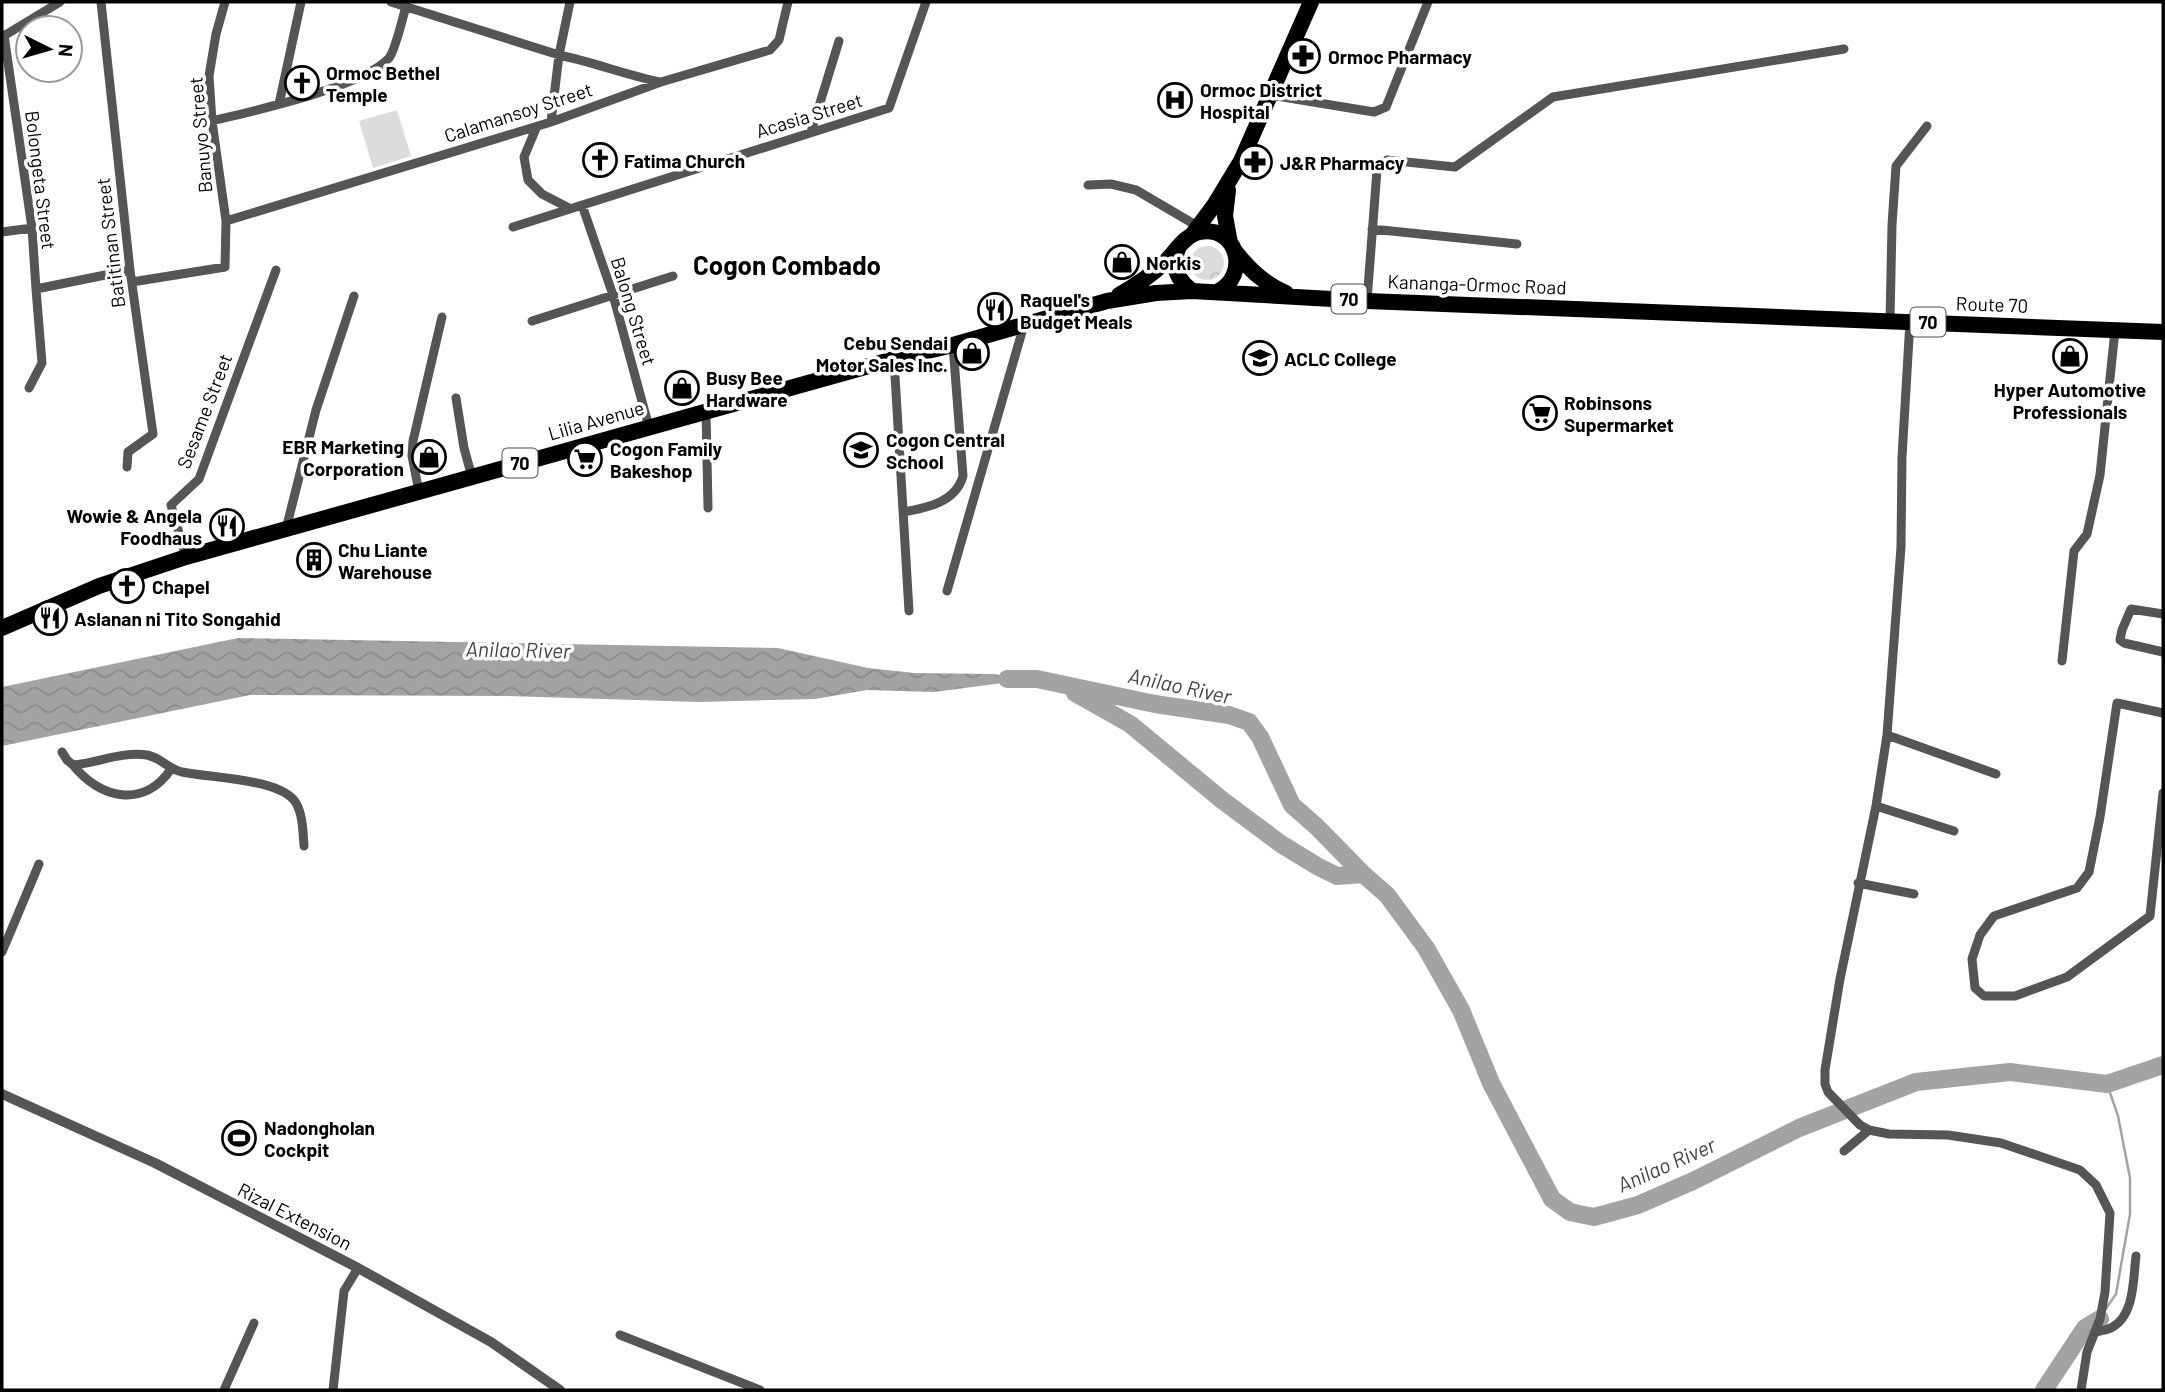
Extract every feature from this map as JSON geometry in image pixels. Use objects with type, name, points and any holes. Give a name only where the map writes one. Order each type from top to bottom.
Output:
[{"type":"highway","points":[[1217,292],[1228,284],[1236,271],[1236,257],[1226,225],[1225,208],[1233,177],[1311,2]]},
{"type":"highway","points":[[1195,231],[1233,177]]},
{"type":"highway","name":"70","points":[[1107,301],[1150,275],[1195,231],[1216,233],[1232,246],[1264,282],[1291,295]]},
{"type":"highway","points":[[1179,246],[1176,271],[1179,279],[1192,291]]},
{"type":"highway","name":"70","points":[[1107,301],[1156,293],[1217,292]]},
{"type":"highway","name":"Kananga-Ormoc Road","points":[[1217,292],[1367,301],[1693,313]]},
{"type":"highway","name":"Lilia Avenue","points":[[2,628],[99,586],[186,557],[1107,301]]},
{"type":"highway","name":"Route 70","points":[[1693,313],[2163,332]]},
{"type":"highway","name":"Lilia Avenue","points":[[2,618],[21,620]]},
{"type":"street","points":[[3,36],[60,2]]},
{"type":"street","name":"Batitinan Street","points":[[101,2],[130,270],[153,434],[128,452],[127,467]]},
{"type":"street","name":"Banuyo Street","points":[[132,282],[225,267],[226,221],[212,121],[209,76],[225,2]]},
{"type":"street","points":[[279,104],[301,2]]},
{"type":"street","points":[[391,2],[559,55],[661,82]]},
{"type":"street","points":[[551,122],[559,55],[570,2]]},
{"type":"street","name":"Calamansoy Street","points":[[226,221],[551,122],[661,82],[770,50],[779,40],[788,2]]},
{"type":"street","name":"Acasia Street","points":[[513,228],[889,108],[926,2]]},
{"type":"street","points":[[1269,95],[1374,112],[1386,107],[1428,2]]},
{"type":"street","points":[[212,121],[349,82],[373,69],[391,57],[406,6]]},
{"type":"street","name":"Bolongeta Street","points":[[3,36],[32,228],[42,363],[29,388]]},
{"type":"street","points":[[811,132],[839,41]]},
{"type":"street","points":[[1367,301],[1377,170],[1387,160],[1455,167],[1553,97],[1844,48]]},
{"type":"street","points":[[537,126],[524,157],[528,180],[542,194],[569,208]]},
{"type":"street","points":[[1890,320],[1896,166],[1927,126]]},
{"type":"street","points":[[1088,185],[1111,184],[1136,190],[1195,231]]},
{"type":"street","name":"Balong Street","points":[[582,205],[613,295],[649,427]]},
{"type":"street","points":[[2,232],[32,228]]},
{"type":"street","points":[[1372,229],[1517,244]]},
{"type":"street","points":[[36,289],[130,270]]},
{"type":"street","name":"Sesame Street","points":[[186,557],[171,505],[200,479],[276,270]]},
{"type":"street","points":[[532,321],[673,276]]},
{"type":"street","points":[[286,529],[316,410],[354,296]]},
{"type":"street","points":[[419,492],[412,456],[413,440],[442,317]]},
{"type":"street","points":[[1910,321],[1902,457],[1901,547],[1887,735],[1876,806],[1858,883],[1831,1031],[1825,1084],[1833,1098],[1869,1130],[1889,1134],[1948,1135],[2001,1143],[2080,1170],[2096,1185],[2110,1213],[2105,1292],[2100,1319],[2087,1352],[2081,1390]]},
{"type":"street","points":[[947,591],[1024,325]]},
{"type":"street","points":[[2062,661],[2074,551],[2087,534],[2100,475],[2115,330]]},
{"type":"street","points":[[903,512],[923,509],[941,502],[961,484],[963,476],[953,345]]},
{"type":"street","points":[[894,359],[909,611]]},
{"type":"street","points":[[456,398],[472,477]]},
{"type":"street","points":[[706,411],[708,508]]},
{"type":"street","points":[[2163,614],[2131,609],[2120,640],[2163,652]]},
{"type":"street","points":[[2163,713],[2117,703],[2089,872],[2077,888],[1994,916],[1980,935],[1972,959],[1975,988],[1984,996],[2015,996],[2067,977],[2150,916],[2163,793]]},
{"type":"street","points":[[1887,735],[1996,774]]},
{"type":"street","points":[[62,752],[83,777],[100,790],[135,795],[156,787],[171,769]]},
{"type":"street","points":[[73,765],[145,755],[158,758],[171,769],[258,783],[295,800],[304,846]]},
{"type":"street","points":[[1876,806],[1954,831]]},
{"type":"street","points":[[2,952],[39,864]]},
{"type":"street","points":[[1858,883],[1914,894]]},
{"type":"street","name":"Rizal Extension","points":[[2,1094],[155,1163],[358,1268],[491,1342],[561,1390]]},
{"type":"street","points":[[1844,1151],[1869,1130]]},
{"type":"street","points":[[2094,1333],[2110,1328],[2125,1315],[2132,1289],[2136,1256]]},
{"type":"street","points":[[333,1390],[344,1291],[358,1268]]},
{"type":"street","points":[[224,1390],[254,1323]]},
{"type":"street","points":[[620,1335],[760,1390]]},
{"type":"green space","points":[[397,110],[411,156],[373,168],[359,121]]},
{"type":"green space","points":[[1207,246],[1219,251],[1224,263],[1219,275],[1207,280],[1195,275],[1190,263],[1195,251]]},
{"type":"water","points":[[238,638],[778,648],[868,668],[914,673],[992,674],[1033,679],[934,692],[867,690],[815,699],[699,702],[508,696],[250,695],[2,746],[2,687]]},
{"type":"waterway","name":"Anilao River","points":[[1007,679],[1037,679],[1155,704],[1229,715],[1249,722],[1260,737],[1292,805],[1387,895],[1426,948],[1461,1010],[1491,1083],[1552,1199],[1570,1212],[1594,1217],[1638,1205],[1799,1128],[1916,1082],[2010,1072],[2107,1084],[2163,1065]]},
{"type":"waterway","name":"Anilao River","points":[[1075,693],[1130,724],[1222,800],[1281,844],[1337,876],[1363,874]]},
{"type":"waterway","points":[[2105,1310],[2116,1294],[2130,1214],[2130,1178],[2118,1116],[2107,1084]]},
{"type":"waterway","points":[[2044,1390],[2085,1328],[2100,1319]]},
{"type":"place","name":"Ormoc Pharmacy","points":[[1303,56]]},
{"type":"place","name":"Ormoc Bethel Temple","points":[[302,83]]},
{"type":"place","name":"Ormoc District Hospital","points":[[1175,100]]},
{"type":"place","name":"Fatima Church","points":[[600,160]]},
{"type":"place","name":"J&R Pharmacy","points":[[1255,162]]},
{"type":"place","name":"Norkis","points":[[1122,262]]},
{"type":"place","name":"Raquel's Budget Meals","points":[[995,310]]},
{"type":"place","name":"Cebu Sendai Motor Sales Inc.","points":[[972,353]]},
{"type":"place","name":"Hyper Automotive Professionals","points":[[2070,356]]},
{"type":"place","name":"ACLC College","points":[[1260,358]]},
{"type":"place","name":"Busy Bee Hardware","points":[[682,388]]},
{"type":"place","name":"Robinsons Supermarket","points":[[1540,413]]},
{"type":"place","name":"Cogon Central School","points":[[861,450]]},
{"type":"place","name":"EBR Marketing Corporation","points":[[429,457]]},
{"type":"place","name":"Cogon Family Bakeshop","points":[[585,459]]},
{"type":"place","name":"Wowie & Angela Foodhaus","points":[[227,526]]},
{"type":"place","name":"Chu Liante Warehouse","points":[[314,560]]},
{"type":"place","name":"Chapel","points":[[127,586]]},
{"type":"place","name":"Aslanan ni Tito Songahid","points":[[50,618]]},
{"type":"place","name":"Nadongholan Cockpit","points":[[239,1138]]},
{"type":"district","name":"Cogon Combado","points":[[787,264]]}]
